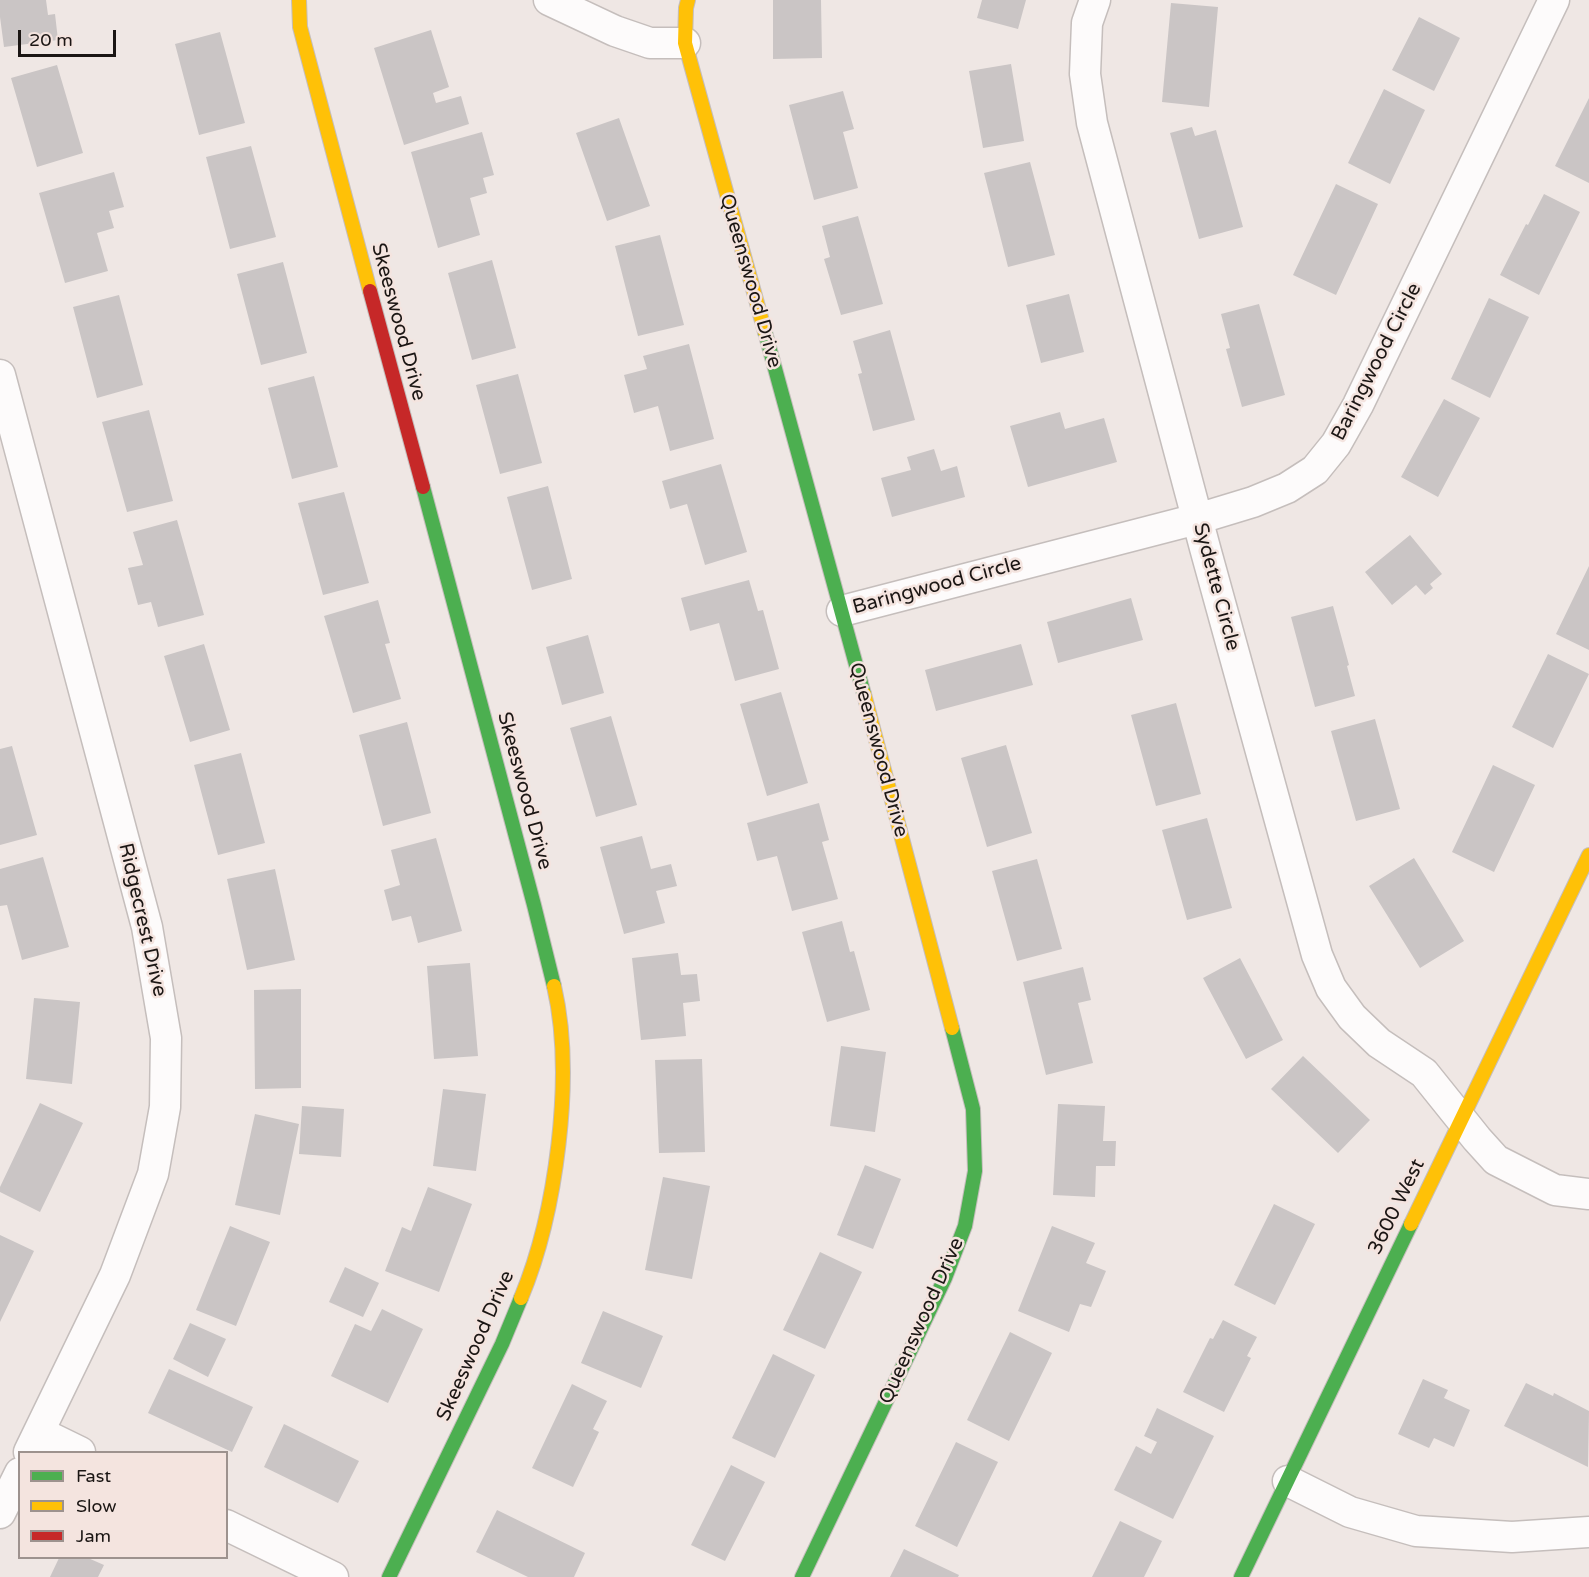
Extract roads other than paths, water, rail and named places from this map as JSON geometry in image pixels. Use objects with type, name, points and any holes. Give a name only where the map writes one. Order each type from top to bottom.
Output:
[{"type":"street","name":"Skeeswood Drive","points":[[300,0],[300,27],[534,905],[558,1005],[562,1071],[559,1137],[548,1212],[527,1284],[502,1344],[389,1577]]},
{"type":"street","points":[[549,0],[615,32],[650,42],[685,43]]},
{"type":"street","name":"Queenswood Drive","points":[[688,0],[685,43],[842,611],[973,1109],[975,1171],[965,1226],[945,1278],[802,1577]]},
{"type":"street","name":"Sydette Circle","points":[[1095,0],[1087,23],[1085,74],[1092,123],[1197,519],[1317,956],[1331,988],[1352,1017],[1379,1043],[1424,1073],[1496,1160],[1555,1190],[1589,1194]]},
{"type":"street","name":"Baringwood Circle","points":[[842,611],[1197,519],[1253,502],[1287,488],[1315,470],[1336,444],[1364,395],[1554,0]]},
{"type":"street","name":"Ridgecrest Drive","points":[[0,375],[147,927],[166,1038],[165,1107],[153,1174],[115,1275],[34,1442]]},
{"type":"street","name":"3600 West","points":[[1242,1577],[1589,855]]},
{"type":"street","points":[[34,1442],[75,1451]]},
{"type":"street","points":[[0,1513],[18,1477]]},
{"type":"street","points":[[1288,1480],[1350,1512],[1416,1531],[1512,1537],[1589,1532]]},
{"type":"street","points":[[228,1526],[333,1577]]}]
